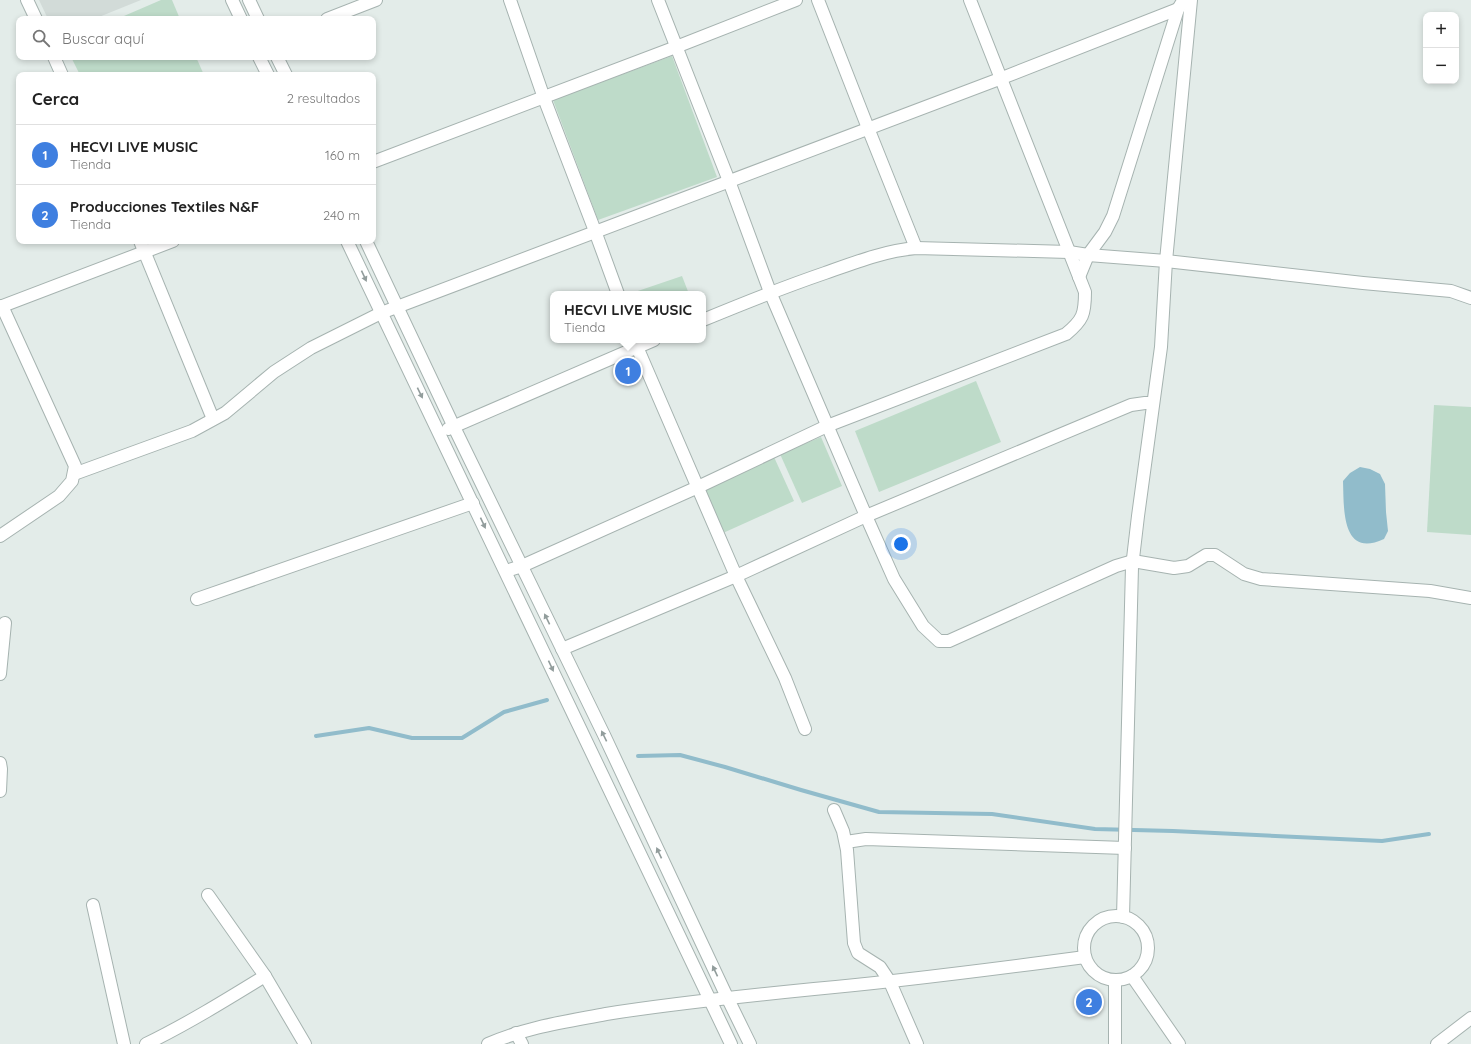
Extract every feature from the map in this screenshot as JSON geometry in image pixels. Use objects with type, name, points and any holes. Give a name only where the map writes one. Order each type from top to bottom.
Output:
[{"type":"street","points":[[27,0],[35,16]]},
{"type":"street","points":[[232,0],[240,16]]},
{"type":"street","points":[[249,0],[257,16]]},
{"type":"street","points":[[333,16],[357,4],[376,0]]},
{"type":"street","points":[[510,0],[544,98],[617,291]]},
{"type":"street","points":[[658,0],[729,181],[770,292],[826,426],[894,579],[923,626],[939,641],[949,641],[1116,566],[1133,561],[1174,568],[1188,566],[1206,555],[1214,555],[1244,574],[1261,579],[1430,591],[1471,598]]},
{"type":"street","points":[[376,161],[676,48],[796,0]]},
{"type":"street","points":[[818,0],[916,248]]},
{"type":"street","points":[[506,571],[522,566],[698,487],[826,426],[1066,334],[1081,319],[1085,308],[1085,292],[970,0]]},
{"type":"street","points":[[1123,917],[1130,619],[1133,561],[1152,403],[1161,347],[1166,261],[1191,0]]},
{"type":"street","points":[[74,474],[192,431],[225,413],[274,372],[311,348],[397,306],[1002,78],[1181,4]]},
{"type":"street","points":[[1079,277],[1088,255],[1113,216],[1181,4]]},
{"type":"street","points":[[55,60],[61,72]]},
{"type":"street","points":[[260,60],[266,72]]},
{"type":"street","points":[[278,60],[284,72]]},
{"type":"street","points":[[0,536],[59,496],[72,481],[75,466],[1,306],[143,247],[158,244]]},
{"type":"street","points":[[348,244],[731,1044]]},
{"type":"street","points":[[367,244],[454,427],[604,735],[750,1044]]},
{"type":"street","points":[[143,247],[213,419]]},
{"type":"street","points":[[706,319],[770,292],[876,255],[897,250],[916,248],[1069,252],[1451,291],[1471,298]]},
{"type":"street","points":[[439,432],[454,427],[636,344],[736,576],[786,678],[805,729]]},
{"type":"street","points":[[562,649],[736,576],[866,516],[1131,406],[1152,403]]},
{"type":"street","points":[[197,599],[473,503]]},
{"type":"street","points":[[0,674],[5,623]]},
{"type":"street","points":[[0,763],[0,791]]},
{"type":"street","points":[[834,810],[846,842],[854,943],[858,953],[880,967],[890,982],[918,1044]]},
{"type":"street","points":[[846,842],[866,839],[1125,848]]},
{"type":"street","points":[[208,895],[265,976],[305,1044]]},
{"type":"street","points":[[93,905],[124,1044]]},
{"type":"street","points":[[1114,916],[1123,917],[1133,921],[1141,929],[1146,938],[1148,949],[1146,959],[1140,969],[1132,976],[1115,980],[1105,978],[1097,974],[1085,957],[1085,938],[1093,926],[1104,918],[1114,916]]},
{"type":"street","points":[[488,1044],[516,1033],[550,1024],[636,1009],[727,997],[890,982],[1085,957]]},
{"type":"street","points":[[146,1044],[200,1016],[265,976]]},
{"type":"street","points":[[1132,976],[1179,1044]]},
{"type":"street","points":[[1115,980],[1115,1044]]},
{"type":"street","points":[[1437,1044],[1471,1018]]},
{"type":"street","points":[[516,1033],[522,1044]]},
{"type":"shaded area","points":[[39,0],[141,0],[101,16],[47,16]]},
{"type":"green space","points":[[161,0],[172,0],[179,16],[124,16]]},
{"type":"green space","points":[[672,56],[717,177],[598,220],[553,100]]},
{"type":"green space","points":[[72,60],[197,60],[203,72],[78,72]]},
{"type":"green space","points":[[682,276],[688,291],[638,291]]},
{"type":"green space","points":[[976,381],[1001,442],[879,492],[855,431]]},
{"type":"green space","points":[[1434,405],[1471,407],[1471,535],[1427,532]]},
{"type":"green space","points":[[821,437],[842,486],[802,503],[780,454]]},
{"type":"green space","points":[[774,457],[794,501],[723,533],[703,489]]},
{"type":"water","points":[[1360,467],[1370,469],[1380,474],[1385,484],[1388,531],[1384,539],[1370,543],[1360,542],[1352,537],[1345,516],[1343,481],[1350,473]]},
{"type":"waterway","points":[[316,736],[369,728],[412,738],[462,738],[504,712],[547,700]]},
{"type":"waterway","points":[[638,756],[680,755],[879,812],[992,814],[1095,829],[1173,831],[1382,841],[1429,834]]},
{"type":"place","name":"HECVI LIVE MUSIC","points":[[628,371]]},
{"type":"place","name":"Producciones Textiles N&F","points":[[1089,1002]]}]
